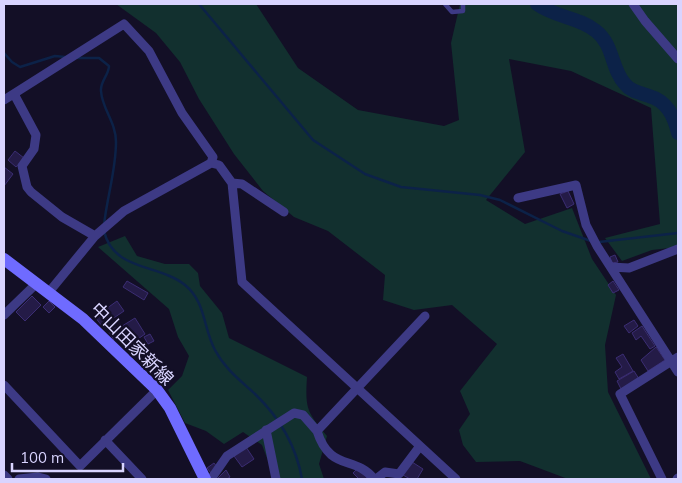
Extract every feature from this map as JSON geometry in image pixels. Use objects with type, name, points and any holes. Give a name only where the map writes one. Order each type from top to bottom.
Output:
[{"type":"main road","name":"中山田家新線","points":[[4,259],[83,319],[157,390],[170,408],[205,479]]},
{"type":"street","points":[[633,4],[678,59]]},
{"type":"street","points":[[4,100],[124,24],[149,51],[182,113],[213,157],[211,163]]},
{"type":"street","points":[[14,94],[36,135],[34,149],[22,166],[26,187],[51,210],[95,236]]},
{"type":"street","points":[[49,292],[95,236],[129,207],[211,163],[219,165],[232,183],[242,282],[456,479]]},
{"type":"street","points":[[232,183],[242,184],[284,212]]},
{"type":"street","points":[[518,198],[576,185],[586,225],[611,267],[675,360],[678,372]]},
{"type":"street","points":[[611,267],[629,268],[678,249]]},
{"type":"street","points":[[4,315],[37,283]]},
{"type":"street","points":[[318,431],[425,316]]},
{"type":"street","points":[[662,479],[620,394],[675,360]]},
{"type":"street","points":[[4,385],[80,466],[157,390]]},
{"type":"street","points":[[212,479],[227,456],[294,413],[303,415],[318,431],[321,442],[338,461],[356,464],[375,479],[385,472],[399,474],[420,446]]},
{"type":"street","points":[[266,430],[276,479]]},
{"type":"street","points":[[106,440],[142,479]]},
{"type":"street","points":[[4,475],[8,479]]},
{"type":"street","points":[[19,479],[38,477],[46,479]]},
{"type":"lane","points":[[445,4],[452,12],[462,11],[463,4]]},
{"type":"green space","points":[[116,4],[256,4],[298,68],[358,110],[444,126],[459,120],[451,43],[460,4],[678,4],[678,247],[652,250],[622,261],[605,238],[660,224],[651,108],[571,71],[509,59],[525,152],[486,200],[525,224],[572,208],[592,259],[616,295],[605,345],[608,392],[651,479],[568,479],[520,461],[476,462],[463,445],[459,430],[470,414],[460,391],[497,344],[452,305],[414,310],[383,300],[385,275],[328,231],[294,217],[263,191],[234,154],[199,99],[180,62],[156,33]]},
{"type":"green space","points":[[125,236],[137,256],[165,264],[189,264],[198,273],[200,286],[222,313],[229,338],[307,377],[306,396],[309,410],[327,436],[319,464],[324,479],[275,479],[262,445],[243,432],[224,444],[206,431],[185,423],[168,390],[182,376],[189,356],[178,337],[169,309],[98,247]]},
{"type":"building","points":[[15,151],[24,158],[16,167],[8,160]]},
{"type":"building","points":[[4,167],[13,174],[4,186]]},
{"type":"building","points":[[568,191],[574,204],[567,208],[560,194]]},
{"type":"building","points":[[615,255],[618,262],[612,263],[610,257]]},
{"type":"building","points":[[127,281],[148,293],[144,300],[123,287]]},
{"type":"building","points":[[613,281],[619,290],[613,293],[608,285]]},
{"type":"building","points":[[32,296],[41,305],[25,321],[16,312]]},
{"type":"building","points":[[49,301],[55,307],[49,313],[43,307]]},
{"type":"building","points":[[117,301],[124,311],[102,326],[95,317]]},
{"type":"building","points":[[135,318],[145,334],[128,346],[119,328]]},
{"type":"building","points":[[634,320],[638,326],[629,333],[624,326]]},
{"type":"building","points":[[642,326],[655,346],[650,349],[641,336],[636,340],[632,333]]},
{"type":"building","points":[[116,327],[122,335],[114,340],[109,332]]},
{"type":"building","points":[[150,334],[154,341],[148,344],[144,337]]},
{"type":"building","points":[[656,347],[665,360],[648,371],[641,360]]},
{"type":"building","points":[[623,354],[633,371],[619,379],[615,372],[622,367],[616,358]]},
{"type":"building","points":[[634,371],[639,379],[621,389],[617,381]]},
{"type":"building","points":[[246,447],[254,459],[242,467],[234,456]]},
{"type":"building","points":[[412,462],[423,469],[417,479],[410,479],[403,475]]},
{"type":"building","points":[[214,463],[217,467],[211,473],[207,468]]},
{"type":"building","points":[[358,468],[367,478],[359,479],[353,473]]},
{"type":"building","points":[[226,470],[230,477],[227,479],[217,479]]},
{"type":"waterway","points":[[199,4],[313,140],[365,174],[401,187],[480,195],[500,200],[562,231],[591,241]]},
{"type":"waterway","points":[[537,4],[551,12],[589,26],[596,31],[606,43],[620,78],[627,87],[661,101],[672,115],[678,133]]},
{"type":"waterway","points":[[4,53],[12,62],[20,67],[55,56],[65,57]]},
{"type":"waterway","points":[[78,58],[99,58],[109,66],[101,91],[114,128],[116,142],[115,163],[104,225]]},
{"type":"waterway","points":[[104,231],[109,244],[127,260],[174,278],[192,292],[201,307],[211,342],[219,357],[233,374],[264,403],[279,422],[296,455],[302,479]]},
{"type":"waterway","points":[[599,242],[678,233]]}]
